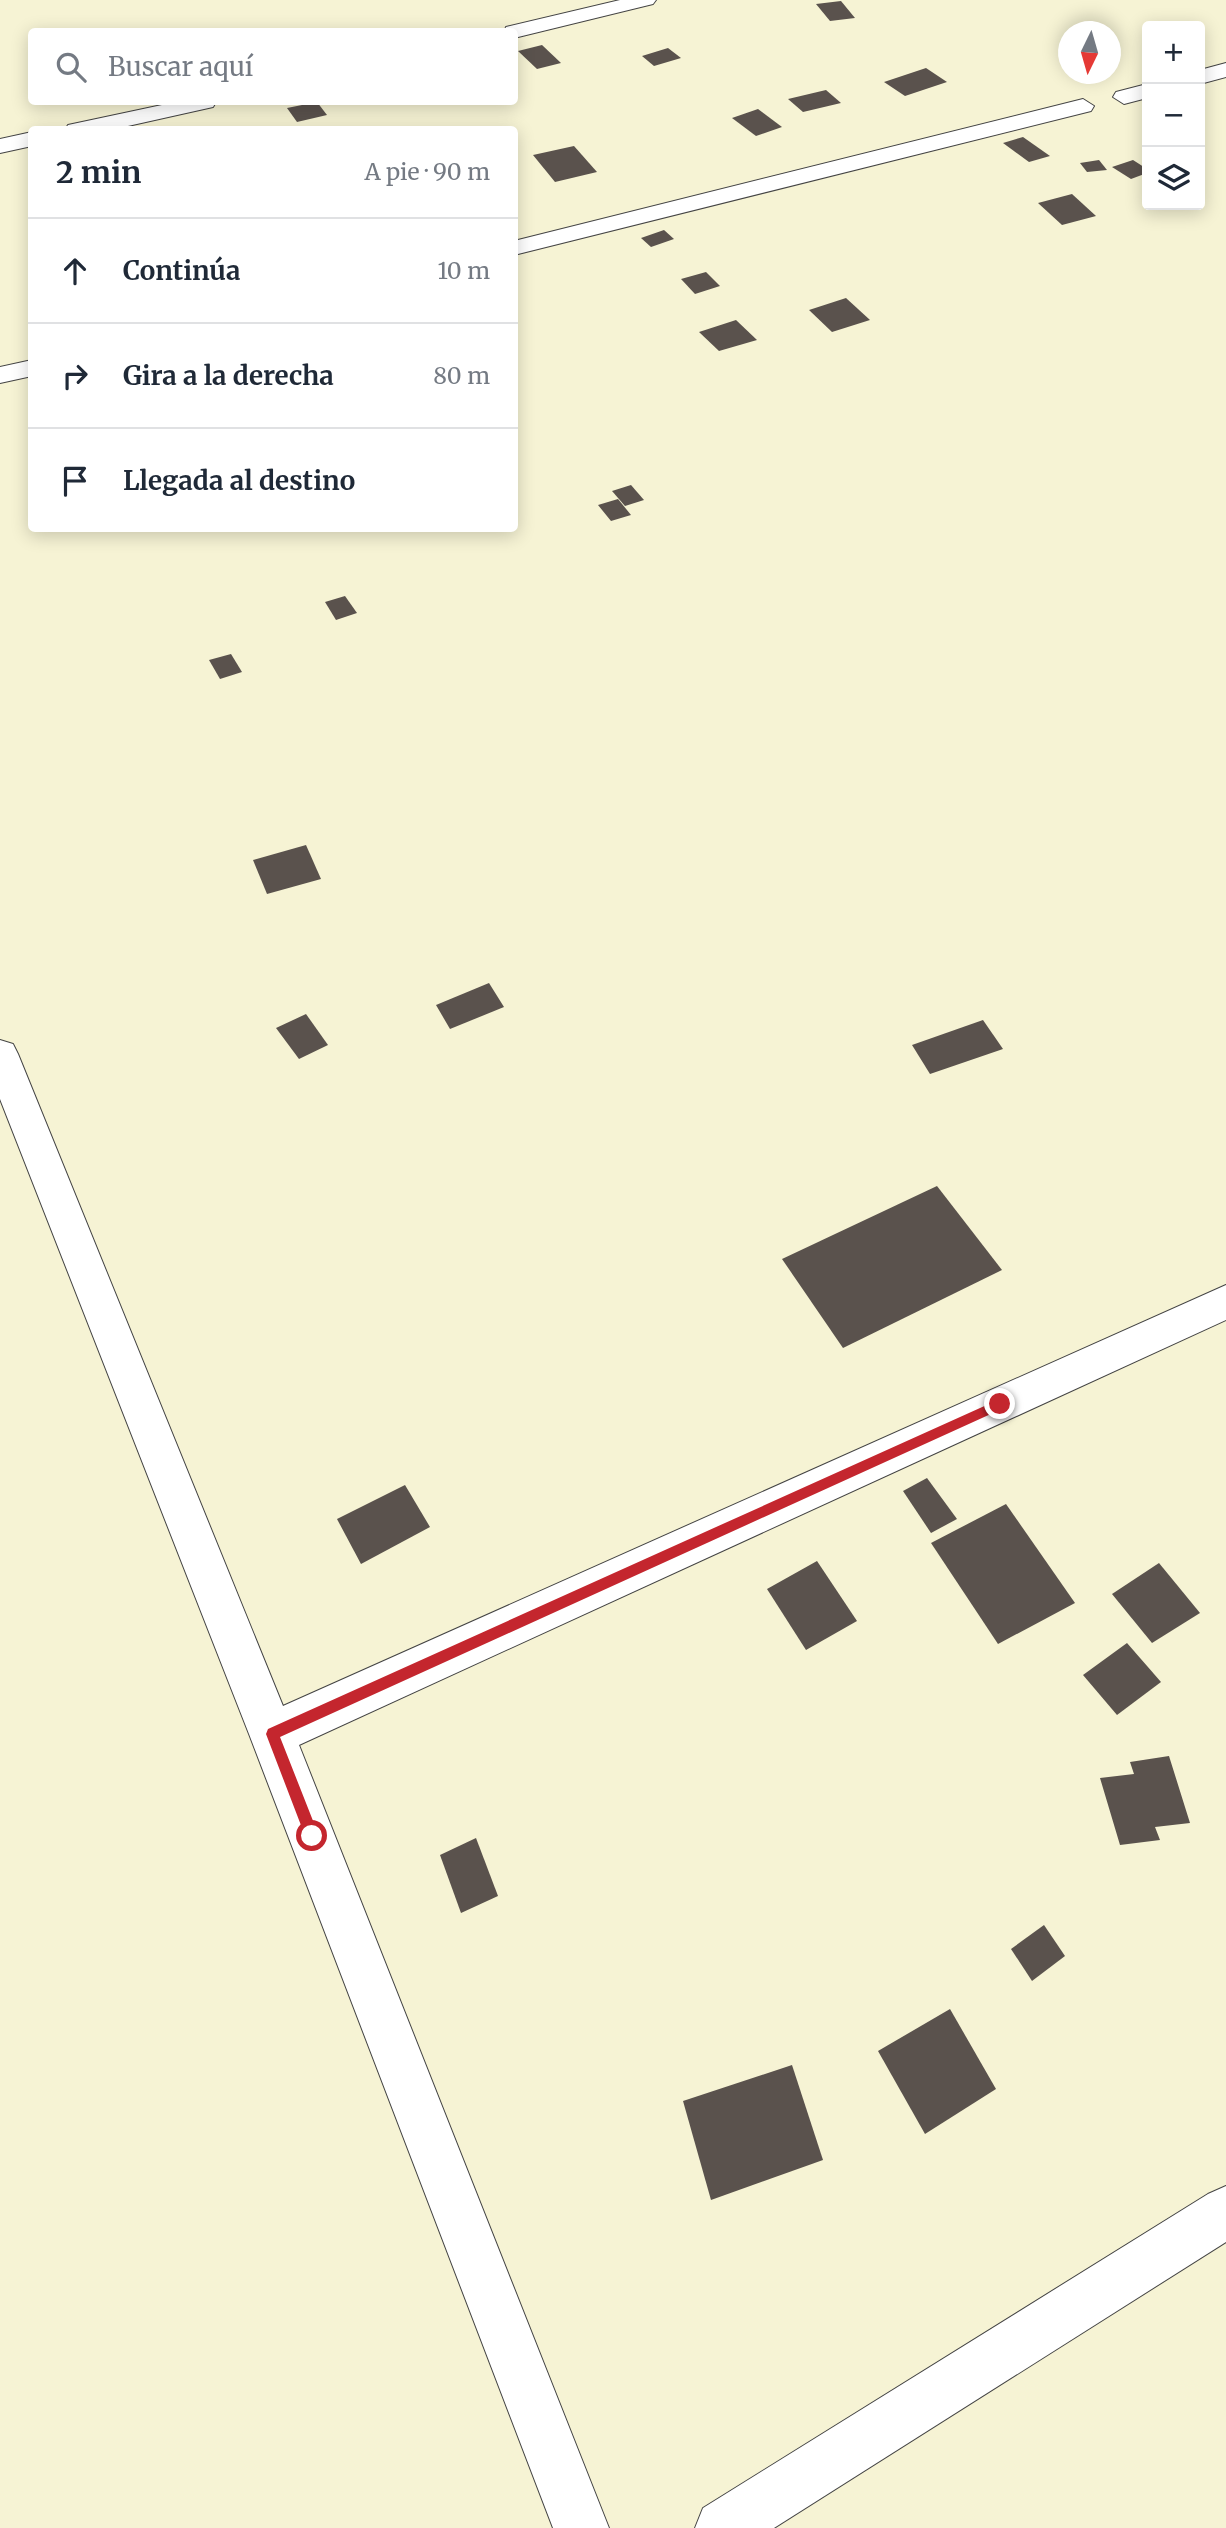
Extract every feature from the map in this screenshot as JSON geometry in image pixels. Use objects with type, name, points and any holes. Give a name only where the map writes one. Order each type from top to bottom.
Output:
[{"type":"street","points":[[518,31],[646,0]]},
{"type":"street","points":[[1205,75],[1226,69]]},
{"type":"street","points":[[1124,97],[1142,92]]},
{"type":"street","points":[[94,126],[191,105]]},
{"type":"street","points":[[518,247],[1083,106]]},
{"type":"street","points":[[0,146],[28,140]]},
{"type":"street","points":[[0,375],[28,369]]},
{"type":"street","points":[[0,1054],[272,1734],[581,2528]]},
{"type":"street","points":[[272,1734],[1226,1302]]},
{"type":"street","points":[[723,2528],[1226,2211]]},
{"type":"shaded area","points":[[0,0],[1226,0],[1226,2528],[0,2528]]},
{"type":"building","points":[[841,1],[855,18],[830,21],[816,4]]},
{"type":"building","points":[[542,45],[561,63],[537,69],[518,51]]},
{"type":"building","points":[[668,48],[681,58],[654,66],[642,56]]},
{"type":"building","points":[[926,68],[947,82],[905,96],[884,82]]},
{"type":"building","points":[[826,90],[841,103],[803,112],[788,99]]},
{"type":"building","points":[[319,105],[327,115],[297,122],[287,108]]},
{"type":"building","points":[[758,109],[782,127],[756,136],[732,118]]},
{"type":"building","points":[[1023,137],[1050,156],[1029,162],[1003,143]]},
{"type":"building","points":[[574,146],[597,172],[555,182],[533,155]]},
{"type":"building","points":[[1099,160],[1107,170],[1087,172],[1080,163]]},
{"type":"building","points":[[1133,160],[1142,166],[1142,175],[1131,179],[1112,167]]},
{"type":"building","points":[[1072,194],[1096,216],[1062,225],[1038,203]]},
{"type":"building","points":[[664,230],[674,239],[651,247],[641,238]]},
{"type":"building","points":[[706,272],[720,286],[695,294],[681,279]]},
{"type":"building","points":[[846,298],[870,320],[832,332],[809,310]]},
{"type":"building","points":[[736,320],[757,340],[719,351],[699,332]]},
{"type":"building","points":[[631,485],[644,500],[625,506],[612,491]]},
{"type":"building","points":[[618,499],[631,515],[611,521],[598,505]]},
{"type":"building","points":[[345,596],[357,613],[336,620],[325,602]]},
{"type":"building","points":[[231,654],[242,672],[220,679],[209,660]]},
{"type":"building","points":[[306,845],[321,879],[267,894],[253,860]]},
{"type":"building","points":[[489,983],[504,1007],[450,1029],[436,1005]]},
{"type":"building","points":[[306,1014],[328,1045],[299,1059],[276,1028]]},
{"type":"building","points":[[983,1020],[1003,1049],[930,1074],[912,1045]]},
{"type":"building","points":[[937,1186],[1002,1270],[843,1348],[782,1259]]},
{"type":"building","points":[[927,1478],[957,1519],[931,1533],[903,1491]]},
{"type":"building","points":[[405,1485],[430,1527],[361,1564],[337,1519]]},
{"type":"building","points":[[1006,1504],[1075,1603],[998,1644],[931,1543]]},
{"type":"building","points":[[817,1561],[857,1621],[806,1650],[767,1589]]},
{"type":"building","points":[[1159,1563],[1200,1613],[1152,1643],[1112,1594]]},
{"type":"building","points":[[1127,1643],[1161,1682],[1117,1715],[1083,1675]]},
{"type":"building","points":[[1169,1756],[1190,1823],[1155,1827],[1160,1840],[1120,1845],[1100,1778],[1134,1774],[1130,1762]]},
{"type":"building","points":[[476,1838],[498,1896],[461,1913],[440,1855]]},
{"type":"building","points":[[1044,1925],[1065,1956],[1032,1981],[1011,1949]]},
{"type":"building","points":[[950,2009],[996,2089],[925,2134],[878,2051]]},
{"type":"building","points":[[792,2065],[823,2160],[711,2200],[683,2101]]},
{"type":"route","points":[[312,1836],[272,1734],[1000,1404]]}]
